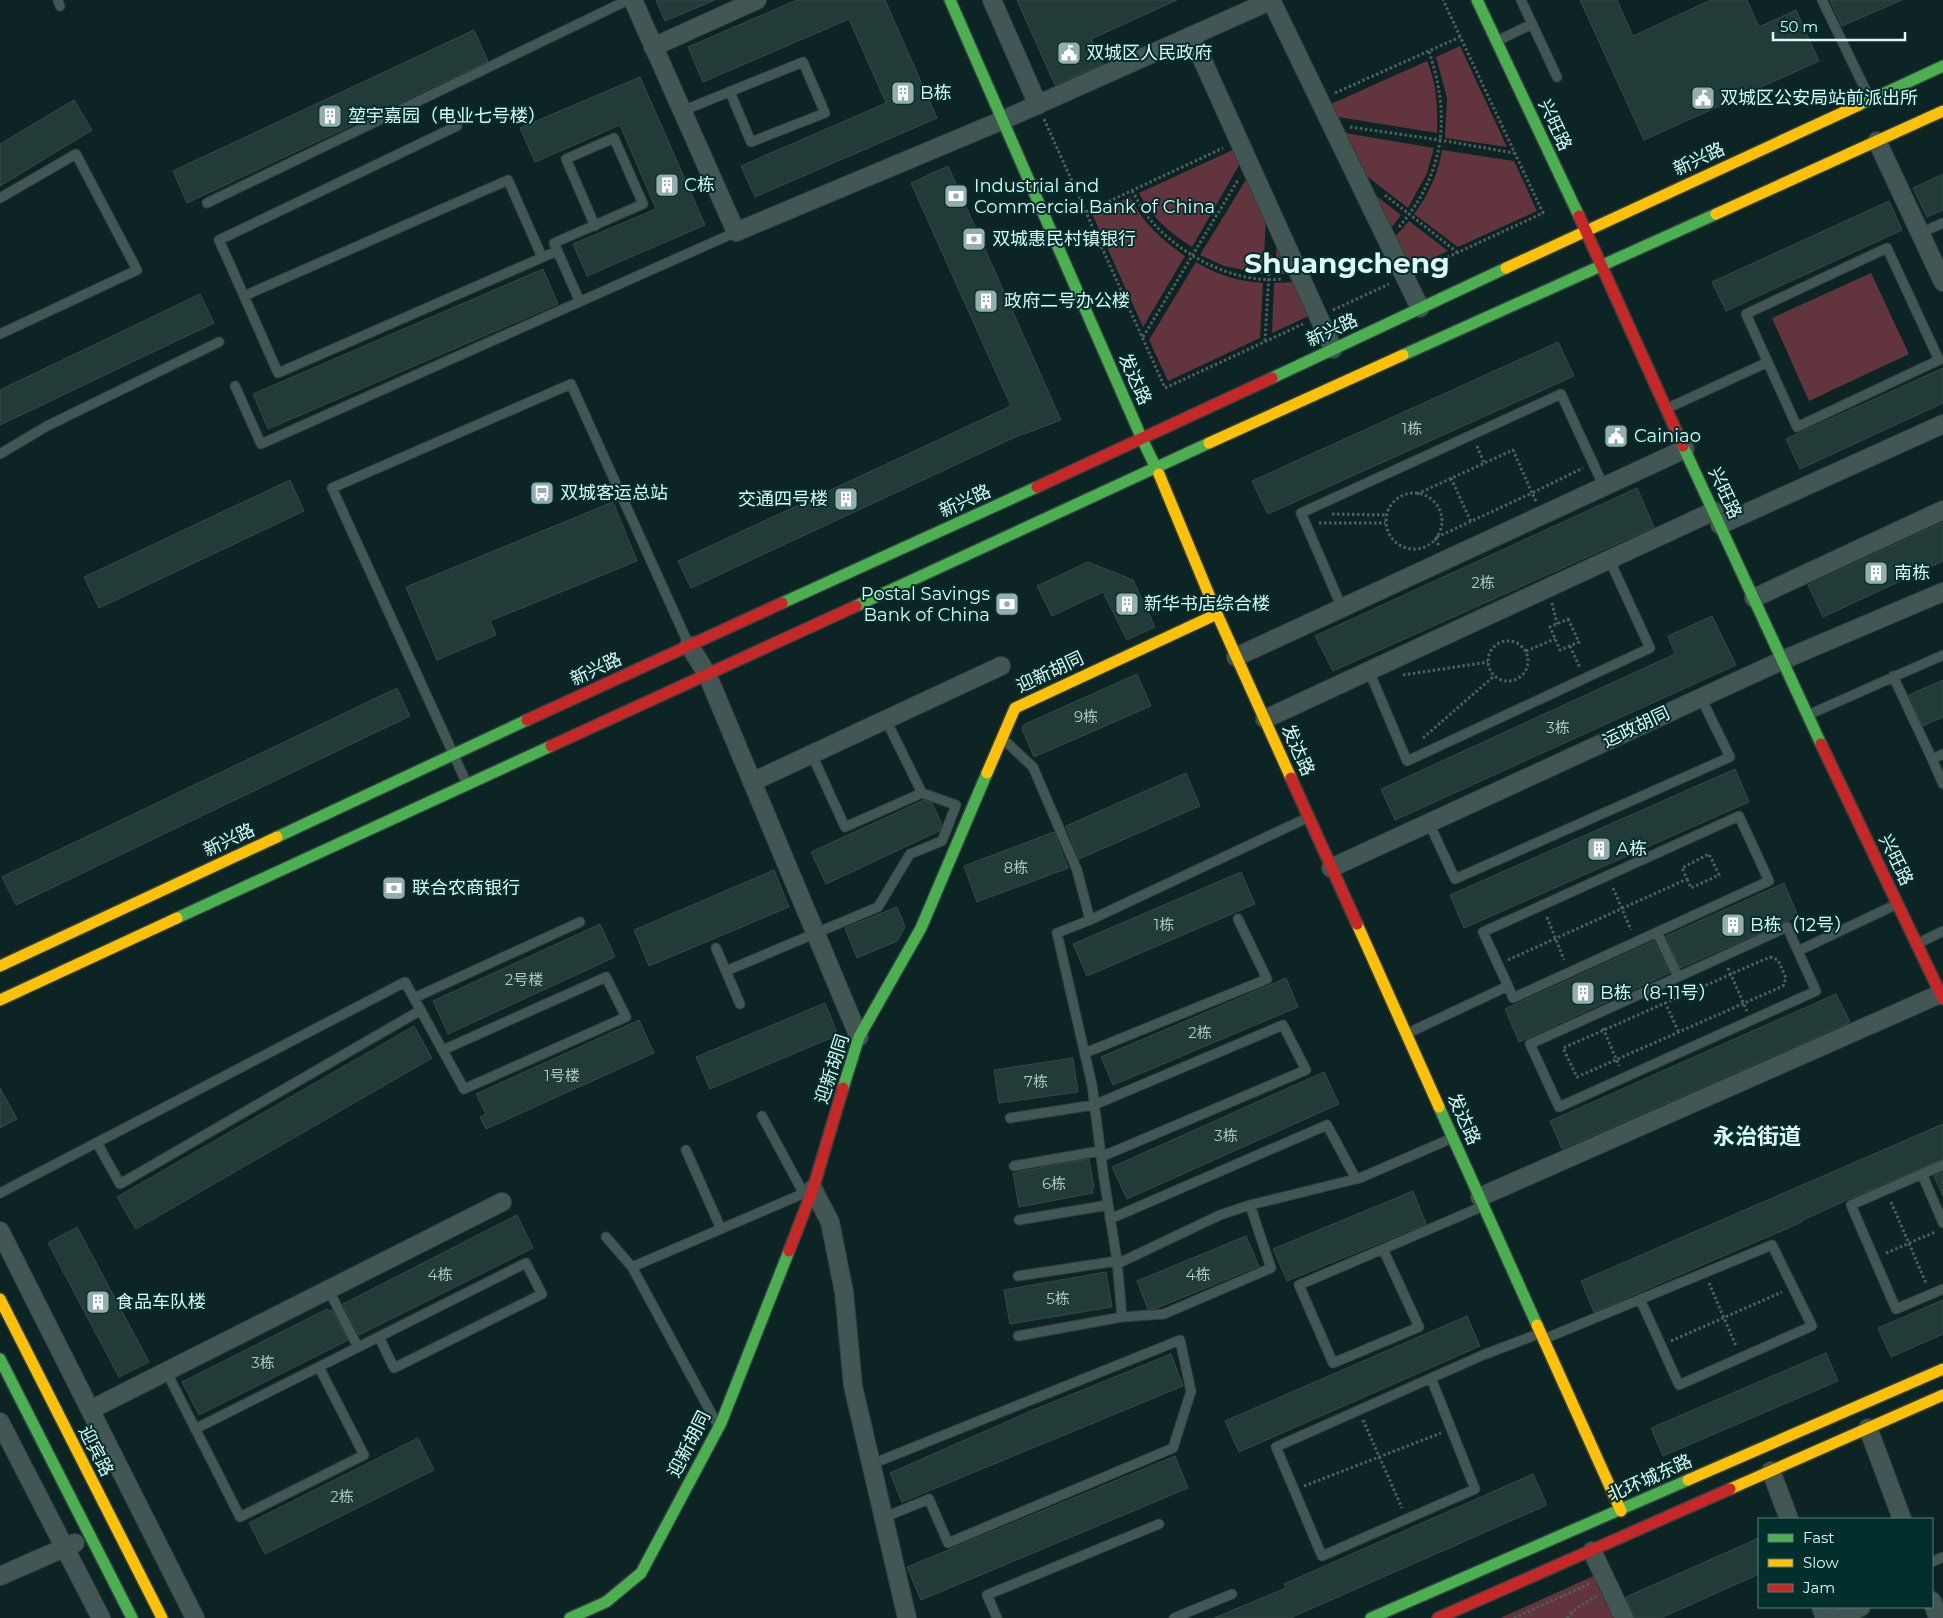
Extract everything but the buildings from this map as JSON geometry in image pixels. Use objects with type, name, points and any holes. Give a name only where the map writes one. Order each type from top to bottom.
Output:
[{"type":"main road","name":"发达路","points":[[950,0],[1142,439],[1156,467],[1236,657],[1621,1511]]},
{"type":"main road","name":"兴旺路","points":[[1477,0],[1586,231],[1807,715],[1942,996]]},
{"type":"main road","name":"新兴路","points":[[0,966],[689,645],[1142,439],[1943,66]]},
{"type":"main road","points":[[0,1000],[1156,467],[1601,264],[1943,111]]},
{"type":"main road","name":"迎新胡同","points":[[570,1618],[606,1602],[642,1573],[719,1427],[808,1192],[859,1037],[920,928],[1014,708],[1217,614]]},
{"type":"main road","name":"迎宾路","points":[[0,1299],[162,1618]]},
{"type":"main road","points":[[0,1359],[132,1618]]},
{"type":"main road","name":"北环城东路","points":[[1371,1618],[1621,1511],[1943,1369]]},
{"type":"main road","points":[[1438,1618],[1943,1395]]},
{"type":"street","points":[[633,0],[736,232],[1038,105],[1271,0],[1420,308]]},
{"type":"street","points":[[653,47],[757,0]]},
{"type":"street","points":[[992,0],[1038,105]]},
{"type":"street","points":[[1192,37],[1333,349]]},
{"type":"street","points":[[1876,141],[1943,282]]},
{"type":"street","points":[[1264,719],[1609,559],[1717,518],[1943,424]]},
{"type":"street","points":[[1236,657],[1685,449]]},
{"type":"street","points":[[1754,598],[1943,510]]},
{"type":"street","name":"运政胡同","points":[[1331,868],[1783,660],[1943,592]]},
{"type":"street","points":[[689,645],[707,674],[859,1037]]},
{"type":"street","points":[[752,782],[1001,666]]},
{"type":"street","points":[[1482,1201],[1942,996]]},
{"type":"street","points":[[808,1192],[830,1222],[844,1292],[853,1386],[907,1618]]},
{"type":"street","points":[[68,1435],[93,1416],[166,1371],[502,1202]]},
{"type":"street","points":[[0,1231],[195,1618]]},
{"type":"street","points":[[0,1422],[101,1618]]},
{"type":"street","points":[[1868,1428],[1902,1518]]},
{"type":"street","points":[[1772,1471],[1789,1518]]},
{"type":"street","points":[[0,1576],[114,1525]]},
{"type":"street","points":[[1592,1551],[1624,1618]]},
{"type":"street","points":[[1933,1603],[1938,1618]]},
{"type":"street","points":[[1835,1618],[1859,1608]]},
{"type":"lane","points":[[207,203],[628,0]]},
{"type":"lane","points":[[1521,0],[1557,77]]},
{"type":"lane","points":[[1822,0],[1870,100]]},
{"type":"lane","points":[[1496,41],[1532,24]]},
{"type":"lane","points":[[682,111],[803,62],[825,112],[751,142],[730,92]]},
{"type":"lane","points":[[457,126],[219,240],[278,373],[557,251]]},
{"type":"lane","points":[[580,302],[554,243],[595,226],[643,204],[614,138],[566,159],[595,226]]},
{"type":"lane","points":[[0,198],[76,154],[137,270],[0,334]]},
{"type":"lane","points":[[244,296],[508,180],[542,257]]},
{"type":"lane","points":[[1920,233],[1943,222]]},
{"type":"lane","points":[[235,386],[261,444],[736,232]]},
{"type":"lane","points":[[1887,248],[1939,360],[1797,427],[1768,362],[1746,314],[1887,248]]},
{"type":"lane","points":[[0,454],[47,426],[219,342]]},
{"type":"lane","points":[[1666,409],[1768,362]]},
{"type":"lane","points":[[467,785],[332,488],[571,384],[689,645]]},
{"type":"lane","points":[[1342,608],[1301,513],[1561,394],[1604,487]]},
{"type":"lane","points":[[1369,671],[1407,762],[1650,648],[1609,559]]},
{"type":"lane","points":[[1807,715],[1943,655]]},
{"type":"lane","points":[[1893,676],[1943,784]]},
{"type":"lane","points":[[1429,823],[1455,879],[1730,757],[1701,698]]},
{"type":"lane","points":[[886,720],[922,793]]},
{"type":"lane","points":[[1002,738],[1033,767],[1077,870],[1090,920]]},
{"type":"lane","points":[[1932,759],[1943,754]]},
{"type":"lane","points":[[726,971],[878,907],[910,854],[942,841],[956,805],[922,793],[845,827],[812,755]]},
{"type":"lane","points":[[1739,816],[1769,881],[1513,998],[1483,932],[1543,905],[1739,816]]},
{"type":"lane","points":[[1122,1317],[1117,1262],[1094,1105],[1085,1053],[1057,933],[1090,920],[1309,817]]},
{"type":"lane","points":[[942,841],[955,847]]},
{"type":"lane","points":[[1798,951],[1898,904]]},
{"type":"lane","points":[[1085,1053],[1267,979],[1238,919]]},
{"type":"lane","points":[[414,998],[580,922]]},
{"type":"lane","points":[[1787,927],[1798,951],[1816,991],[1559,1107],[1530,1044],[1787,927]]},
{"type":"lane","points":[[1917,944],[1943,931]]},
{"type":"lane","points":[[1657,932],[1678,976]]},
{"type":"lane","points":[[716,948],[740,1004]]},
{"type":"lane","points":[[0,1193],[406,982],[464,1089],[626,1017],[606,976],[443,1050]]},
{"type":"lane","points":[[1406,1034],[1508,986]]},
{"type":"lane","points":[[97,1143],[120,1184],[421,1010]]},
{"type":"lane","points":[[1010,1118],[1094,1105],[1283,1025],[1306,1070],[1101,1154],[1014,1166]]},
{"type":"lane","points":[[632,1267],[808,1192],[762,1116]]},
{"type":"lane","points":[[1110,1219],[1327,1125],[1356,1179]]},
{"type":"lane","points":[[1018,1276],[1117,1262],[1220,1214],[1356,1179],[1453,1138]]},
{"type":"lane","points":[[686,1150],[721,1229]]},
{"type":"lane","points":[[1943,1165],[1851,1205],[1896,1309],[1943,1289]]},
{"type":"lane","points":[[1922,1174],[1943,1222]]},
{"type":"lane","points":[[1383,1249],[1419,1327],[1333,1363],[1299,1285],[1383,1249],[1482,1201]]},
{"type":"lane","points":[[1019,1220],[1108,1205]]},
{"type":"lane","points":[[1018,1336],[1122,1317],[1164,1314],[1271,1268],[1250,1205]]},
{"type":"lane","points":[[606,1237],[632,1267],[719,1427]]},
{"type":"lane","points":[[1431,1378],[1475,1489],[1322,1556],[1276,1447],[1431,1378],[1483,1355],[1542,1336],[1640,1299],[1772,1245],[1812,1326],[1679,1385],[1640,1299]]},
{"type":"lane","points":[[195,1429],[526,1262],[542,1294],[394,1368],[379,1337]]},
{"type":"lane","points":[[328,1289],[358,1347]]},
{"type":"lane","points":[[872,1464],[1180,1340],[1191,1391],[1172,1448],[948,1543],[929,1499],[885,1517]]},
{"type":"lane","points":[[166,1371],[240,1517],[364,1455],[319,1366]]},
{"type":"lane","points":[[997,1618],[987,1595],[1159,1524]]},
{"type":"lane","points":[[1174,1618],[1232,1594]]},
{"type":"path","points":[[1038,105],[1166,388],[1543,213],[1442,0]]},
{"type":"path","points":[[1320,100],[1460,37]]},
{"type":"path","points":[[1387,240],[1409,214],[1426,187],[1434,166],[1440,140],[1441,97],[1429,51]]},
{"type":"path","points":[[1331,125],[1440,140],[1515,153]]},
{"type":"path","points":[[1086,212],[1239,140]]},
{"type":"path","points":[[1143,338],[1249,162]]},
{"type":"path","points":[[1132,191],[1147,216],[1167,237],[1194,256],[1219,269],[1247,277],[1269,279],[1301,278]]},
{"type":"path","points":[[1382,193],[1457,252]]},
{"type":"path","points":[[1265,341],[1270,251]]},
{"type":"path","points":[[1472,435],[1484,463]]},
{"type":"path","points":[[1417,494],[1430,499],[1436,505],[1440,513],[1440,531],[1428,546],[1419,549],[1409,549],[1400,546],[1393,540],[1385,524],[1391,506],[1397,499],[1405,495],[1417,494],[1513,450],[1532,492]]},
{"type":"path","points":[[1435,538],[1593,463]]},
{"type":"path","points":[[1451,478],[1471,522]]},
{"type":"path","points":[[1330,514],[1387,516]]},
{"type":"path","points":[[1306,523],[1385,524]]},
{"type":"path","points":[[1568,620],[1579,642],[1570,646],[1560,650],[1550,627],[1568,620]]},
{"type":"path","points":[[1526,651],[1555,639]]},
{"type":"path","points":[[1506,640],[1520,644],[1526,651],[1529,661],[1528,668],[1519,678],[1506,681],[1494,676],[1490,670],[1488,662],[1490,651],[1494,646],[1506,640]]},
{"type":"path","points":[[1570,646],[1585,678]]},
{"type":"path","points":[[1401,676],[1488,662]]},
{"type":"path","points":[[1404,754],[1494,676]]},
{"type":"path","points":[[1709,854],[1718,875],[1691,888],[1687,879],[1682,868],[1709,854]]},
{"type":"path","points":[[1608,876],[1636,942]]},
{"type":"path","points":[[1498,964],[1687,879]]},
{"type":"path","points":[[1543,905],[1568,973]]},
{"type":"path","points":[[1723,956],[1751,1020]]},
{"type":"path","points":[[1770,957],[1778,960],[1786,978],[1783,986],[1576,1077],[1563,1048],[1731,974],[1770,957]]},
{"type":"path","points":[[1658,986],[1687,1049]]},
{"type":"path","points":[[1596,1014],[1625,1078]]},
{"type":"path","points":[[1886,1190],[1931,1294]]},
{"type":"path","points":[[1874,1258],[1943,1228]]},
{"type":"path","points":[[1705,1273],[1741,1358]]},
{"type":"path","points":[[1661,1345],[1793,1287]]},
{"type":"path","points":[[1359,1410],[1406,1519]]},
{"type":"path","points":[[1294,1490],[1451,1429]]},
{"type":"path","points":[[1514,1618],[1607,1583]]},
{"type":"path","points":[[1567,1618],[1607,1583]]},
{"type":"shaded area","points":[[1460,46],[1507,147],[1445,138],[1447,98],[1436,57]]},
{"type":"shaded area","points":[[1427,61],[1436,97],[1437,133],[1338,117],[1331,104]]},
{"type":"shaded area","points":[[1345,133],[1434,148],[1427,173],[1408,208],[1364,174]]},
{"type":"shaded area","points":[[1235,149],[1241,162],[1192,247],[1162,224],[1149,210],[1139,193]]},
{"type":"shaded area","points":[[1442,150],[1514,161],[1537,211],[1458,247],[1414,214],[1432,183]]},
{"type":"shaded area","points":[[1247,178],[1266,219],[1263,274],[1224,266],[1200,255]]},
{"type":"shaded area","points":[[1375,195],[1401,215],[1391,228]]},
{"type":"shaded area","points":[[1130,197],[1141,215],[1154,230],[1185,256],[1143,327],[1092,214]]},
{"type":"shaded area","points":[[1409,221],[1448,251],[1409,269],[1394,238]]},
{"type":"shaded area","points":[[1277,241],[1292,274],[1275,274]]},
{"type":"shaded area","points":[[1196,262],[1228,277],[1263,283],[1260,338],[1168,381],[1149,340]]},
{"type":"shaded area","points":[[1871,273],[1909,354],[1809,401],[1772,318]]},
{"type":"shaded area","points":[[1296,282],[1311,315],[1272,333],[1274,283]]},
{"type":"shaded area","points":[[1598,1574],[1618,1618],[1500,1618]]},
{"type":"traffic: fast","points":[[950,0],[1159,474]]},
{"type":"traffic: fast","points":[[1477,0],[1579,216]]},
{"type":"traffic: fast","points":[[1859,105],[1943,66]]},
{"type":"traffic: fast","points":[[1403,355],[1716,214]]},
{"type":"traffic: fast","points":[[1272,378],[1506,268]]},
{"type":"traffic: fast","points":[[856,606],[1209,443]]},
{"type":"traffic: fast","points":[[1683,446],[1821,744]]},
{"type":"traffic: fast","points":[[782,603],[1037,487]]},
{"type":"traffic: fast","points":[[277,837],[527,720]]},
{"type":"traffic: fast","points":[[177,918],[551,746]]},
{"type":"traffic: fast","points":[[843,1088],[859,1037],[921,928],[987,773]]},
{"type":"traffic: fast","points":[[1439,1107],[1537,1325]]},
{"type":"traffic: fast","points":[[570,1618],[606,1602],[641,1573],[721,1423],[789,1251]]},
{"type":"traffic: fast","points":[[0,1359],[132,1618]]},
{"type":"traffic: fast","points":[[1371,1618],[1688,1480]]},
{"type":"traffic: slow","points":[[1506,268],[1859,105]]},
{"type":"traffic: slow","points":[[1716,214],[1943,111]]},
{"type":"traffic: slow","points":[[1209,443],[1403,355]]},
{"type":"traffic: slow","points":[[1159,474],[1217,614],[1291,778]]},
{"type":"traffic: slow","points":[[987,773],[1015,708],[1217,614]]},
{"type":"traffic: slow","points":[[0,966],[277,837]]},
{"type":"traffic: slow","points":[[0,1000],[177,918]]},
{"type":"traffic: slow","points":[[1357,924],[1439,1107]]},
{"type":"traffic: slow","points":[[0,1299],[162,1618]]},
{"type":"traffic: slow","points":[[1537,1325],[1621,1511]]},
{"type":"traffic: slow","points":[[1688,1480],[1943,1369]]},
{"type":"traffic: slow","points":[[1730,1489],[1943,1395]]},
{"type":"traffic: jam","points":[[1579,216],[1683,446]]},
{"type":"traffic: jam","points":[[1037,487],[1272,378]]},
{"type":"traffic: jam","points":[[527,720],[782,603]]},
{"type":"traffic: jam","points":[[551,746],[856,606]]},
{"type":"traffic: jam","points":[[1821,744],[1943,999]]},
{"type":"traffic: jam","points":[[1291,778],[1357,924]]},
{"type":"traffic: jam","points":[[789,1251],[813,1189],[843,1088]]},
{"type":"traffic: jam","points":[[1438,1618],[1730,1489]]},
{"type":"place","name":"双城区人民政府","points":[[1069,53]]},
{"type":"place","name":"B栋","points":[[903,93]]},
{"type":"place","name":"双城区公安局站前派出所","points":[[1703,98]]},
{"type":"place","name":"堃宇嘉园（电业七号楼）","points":[[330,116]]},
{"type":"place","name":"C栋","points":[[667,185]]},
{"type":"place","name":"Industrial and Commercial Bank of China","points":[[956,196]]},
{"type":"place","name":"双城惠民村镇银行","points":[[974,239]]},
{"type":"place","name":"政府二号办公楼","points":[[986,301]]},
{"type":"place","name":"Cainiao","points":[[1616,436]]},
{"type":"place","name":"双城客运总站","points":[[542,493]]},
{"type":"place","name":"交通四号楼","points":[[846,499]]},
{"type":"place","name":"南栋","points":[[1876,573]]},
{"type":"place","name":"Postal Savings Bank of China","points":[[1007,604]]},
{"type":"place","name":"新华书店综合楼","points":[[1127,604]]},
{"type":"place","name":"A栋","points":[[1599,849]]},
{"type":"place","name":"联合农商银行","points":[[394,888]]},
{"type":"place","name":"B栋（12号）","points":[[1733,925]]},
{"type":"place","name":"B栋（8-11号）","points":[[1583,993]]},
{"type":"place","name":"食品车队楼","points":[[98,1302]]},
{"type":"district","name":"Shuangcheng","points":[[1347,263]]},
{"type":"district","name":"永治街道","points":[[1757,1136]]}]
